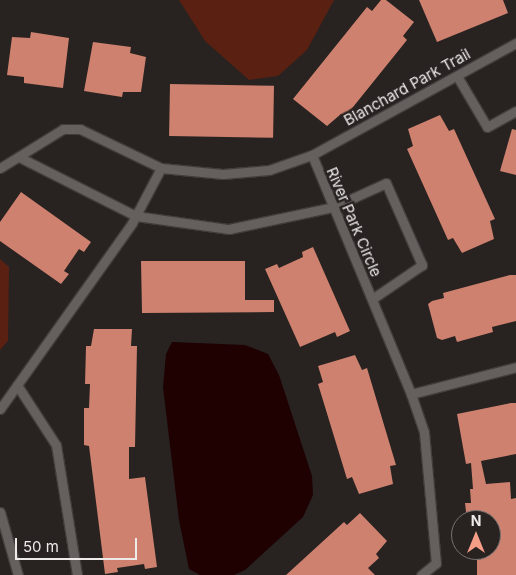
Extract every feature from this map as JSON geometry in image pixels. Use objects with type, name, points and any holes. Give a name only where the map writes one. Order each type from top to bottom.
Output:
[{"type":"lane","name":"Blanchard Park Trail","points":[[312,155],[516,43]]},
{"type":"lane","points":[[457,76],[487,127],[516,111]]},
{"type":"lane","name":"River Park Circle","points":[[0,168],[63,130],[80,130],[161,168],[224,174],[269,170],[312,155],[412,394],[424,432],[437,575]]},
{"type":"lane","points":[[19,156],[136,216],[229,229],[333,207],[386,183],[422,265],[372,299]]},
{"type":"lane","points":[[0,409],[136,216],[161,168]]},
{"type":"lane","points":[[412,394],[516,367]]},
{"type":"lane","points":[[17,386],[56,445],[77,575]]},
{"type":"lane","points":[[0,512],[18,575]]},
{"type":"lane","points":[[421,575],[436,563]]},
{"type":"shaded area","points":[[179,0],[334,0],[307,50],[278,76],[249,80],[205,41]]},
{"type":"shaded area","points":[[0,259],[9,267],[8,341],[0,350]]},
{"type":"shaded area","points":[[172,342],[245,345],[268,354],[279,375],[312,476],[313,495],[303,517],[245,570],[234,575],[200,575],[189,569],[179,520],[163,387],[166,354]]},
{"type":"building","points":[[381,0],[386,0],[414,22],[403,36],[407,40],[345,117],[341,114],[327,126],[293,99],[367,7],[372,11]]},
{"type":"building","points":[[419,0],[503,0],[508,13],[437,42]]},
{"type":"building","points":[[31,32],[69,38],[63,88],[24,83],[24,77],[7,75],[12,37],[30,38]]},
{"type":"building","points":[[93,42],[131,47],[130,53],[146,57],[141,92],[123,92],[122,97],[84,91]]},
{"type":"building","points":[[170,84],[274,86],[273,138],[169,136]]},
{"type":"building","points":[[440,115],[449,131],[454,129],[495,219],[490,221],[494,239],[462,253],[453,238],[448,240],[407,149],[413,146],[408,129]]},
{"type":"building","points":[[512,129],[516,130],[516,175],[500,171]]},
{"type":"building","points":[[21,192],[91,242],[84,252],[79,249],[64,271],[69,274],[61,284],[0,241],[0,222]]},
{"type":"building","points":[[313,247],[350,331],[337,337],[335,332],[300,347],[265,269],[277,264],[279,268],[303,257],[302,252]]},
{"type":"building","points":[[141,261],[245,261],[245,300],[274,300],[274,312],[142,313]]},
{"type":"building","points":[[516,275],[516,321],[492,327],[493,332],[457,342],[455,336],[442,340],[437,338],[428,304],[444,298],[443,293]]},
{"type":"building","points":[[94,329],[132,329],[131,346],[137,346],[135,447],[129,447],[129,479],[145,477],[157,567],[145,569],[144,564],[117,568],[118,572],[105,574],[89,446],[84,445],[84,408],[89,408],[90,384],[85,384],[86,346],[91,346]]},
{"type":"building","points":[[355,355],[362,370],[367,368],[396,465],[390,466],[393,484],[359,494],[352,477],[347,479],[318,384],[323,382],[318,366]]},
{"type":"building","points":[[516,403],[516,454],[481,461],[486,484],[510,482],[511,499],[516,498],[516,575],[477,575],[477,560],[501,560],[501,510],[466,510],[465,503],[471,503],[470,489],[473,489],[471,463],[466,464],[457,414]]},
{"type":"building","points":[[360,513],[387,541],[376,554],[379,558],[368,568],[375,575],[286,575],[344,522],[347,525]]}]
